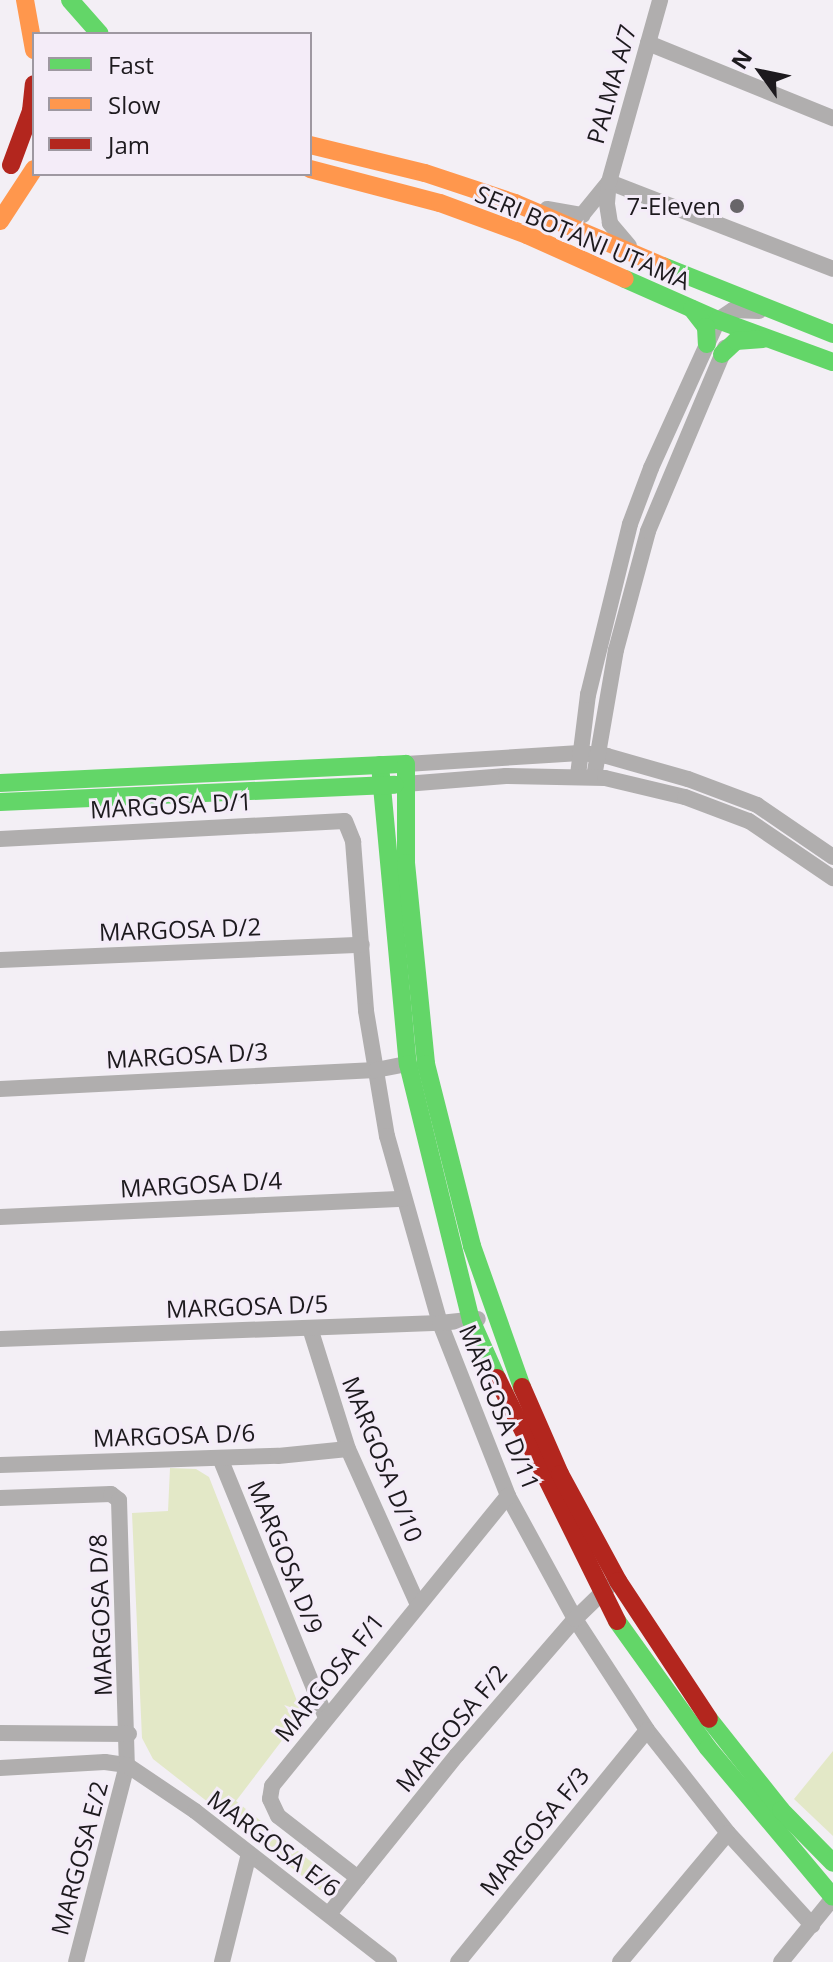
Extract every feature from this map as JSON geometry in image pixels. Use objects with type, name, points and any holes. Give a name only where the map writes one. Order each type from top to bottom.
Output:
[{"type":"street","points":[[28,0],[43,32]]},
{"type":"street","points":[[28,0],[32,33]]},
{"type":"street","points":[[67,0],[75,32]]},
{"type":"street","points":[[67,0],[98,32]]},
{"type":"street","name":"PALMA A/7","points":[[654,262],[616,235],[607,203],[609,182],[660,0]]},
{"type":"street","points":[[648,43],[833,118]]},
{"type":"street","points":[[11,165],[32,102]]},
{"type":"street","points":[[0,184],[32,133]]},
{"type":"street","name":"SERI BOTANI UTAMA","points":[[312,145],[425,173],[515,203],[769,311],[833,334]]},
{"type":"street","name":"SERI BOTANI UTAMA","points":[[312,170],[454,208],[527,235],[692,309],[729,319],[765,339],[833,362]]},
{"type":"street","points":[[0,221],[32,172]]},
{"type":"street","points":[[17,194],[46,176]]},
{"type":"street","points":[[609,182],[833,269]]},
{"type":"street","name":"PALMA A/7","points":[[515,203],[582,215],[609,182]]},
{"type":"street","points":[[715,288],[729,319]]},
{"type":"street","points":[[586,776],[598,754],[605,700],[648,531],[714,349],[706,327],[692,309]]},
{"type":"street","points":[[729,319],[769,311]]},
{"type":"street","points":[[586,776],[580,753],[588,695],[630,524],[651,468],[729,319]]},
{"type":"street","points":[[714,349],[736,341],[765,339]]},
{"type":"street","points":[[630,524],[648,531]]},
{"type":"street","points":[[588,695],[605,700]]},
{"type":"street","points":[[0,783],[598,754],[688,779],[757,805],[829,864]]},
{"type":"street","points":[[406,764],[406,863],[426,1064],[472,1246],[494,1315],[560,1474],[618,1581],[719,1733],[781,1810],[833,1863]]},
{"type":"street","points":[[380,765],[408,1064],[471,1320],[524,1438],[600,1591],[648,1668],[708,1748],[833,1898],[781,1962]]},
{"type":"street","points":[[0,802],[586,776],[685,797],[749,821],[829,864]]},
{"type":"street","name":"MARGOSA D/1","points":[[0,839],[345,821]]},
{"type":"street","name":"MARGOSA D/11","points":[[345,821],[353,841],[366,1011],[404,1199],[440,1323],[508,1496],[575,1619],[647,1730],[728,1833],[812,1925]]},
{"type":"street","name":"MARGOSA D/2","points":[[0,960],[362,945]]},
{"type":"street","name":"MARGOSA D/3","points":[[0,1089],[376,1070],[408,1064]]},
{"type":"street","name":"MARGOSA D/4","points":[[0,1217],[404,1199]]},
{"type":"street","name":"MARGOSA D/5","points":[[0,1339],[440,1323],[494,1315]]},
{"type":"street","name":"MARGOSA D/10","points":[[310,1328],[348,1449],[418,1605]]},
{"type":"street","name":"MARGOSA D/6","points":[[0,1465],[220,1458],[348,1449]]},
{"type":"street","name":"MARGOSA D/9","points":[[220,1458],[326,1718]]},
{"type":"street","name":"MARGOSA D/8","points":[[0,1498],[116,1495],[129,1734],[127,1765]]},
{"type":"street","name":"MARGOSA F/1","points":[[358,1878],[278,1816],[270,1799],[272,1786],[508,1496]]},
{"type":"street","name":"MARGOSA F/2","points":[[329,1914],[575,1619],[600,1591],[618,1581]]},
{"type":"street","name":"MARGOSA F/3","points":[[458,1962],[647,1730]]},
{"type":"street","points":[[0,1733],[129,1734]]},
{"type":"street","points":[[0,1768],[105,1762],[127,1765]]},
{"type":"street","name":"MARGOSA E/6","points":[[127,1765],[389,1962]]},
{"type":"street","name":"MARGOSA E/2","points":[[76,1962],[127,1765]]},
{"type":"street","points":[[620,1962],[728,1833]]},
{"type":"street","points":[[222,1962],[249,1854]]},
{"type":"green space","points":[[170,1468],[196,1469],[209,1477],[299,1706],[296,1722],[236,1801],[330,1877],[320,1890],[153,1759],[142,1738],[132,1513],[168,1511]]},
{"type":"green space","points":[[833,1751],[833,1836],[794,1799]]},
{"type":"traffic: fast","points":[[70,0],[98,32]]},
{"type":"traffic: fast","points":[[663,266],[833,334]]},
{"type":"traffic: fast","points":[[625,279],[718,320],[833,362]]},
{"type":"traffic: fast","points":[[692,309],[706,327],[707,344]]},
{"type":"traffic: fast","points":[[722,354],[736,341],[763,339]]},
{"type":"traffic: fast","points":[[0,783],[406,764],[406,863],[426,1064],[472,1246],[522,1387]]},
{"type":"traffic: fast","points":[[380,765],[408,1064],[471,1320],[497,1378]]},
{"type":"traffic: fast","points":[[0,802],[395,785]]},
{"type":"traffic: fast","points":[[617,1621],[708,1748],[833,1897]]},
{"type":"traffic: fast","points":[[709,1719],[781,1810],[833,1863]]},
{"type":"traffic: slow","points":[[25,0],[32,39]]},
{"type":"traffic: slow","points":[[312,145],[425,173],[515,203],[663,266]]},
{"type":"traffic: slow","points":[[312,170],[440,203],[527,235],[625,279]]},
{"type":"traffic: slow","points":[[0,221],[32,172]]},
{"type":"traffic: jam","points":[[11,165],[32,102]]},
{"type":"traffic: jam","points":[[497,1378],[617,1621]]},
{"type":"traffic: jam","points":[[522,1387],[560,1474],[618,1581],[709,1719]]},
{"type":"place","name":"7-Eleven","points":[[737,206]]}]
